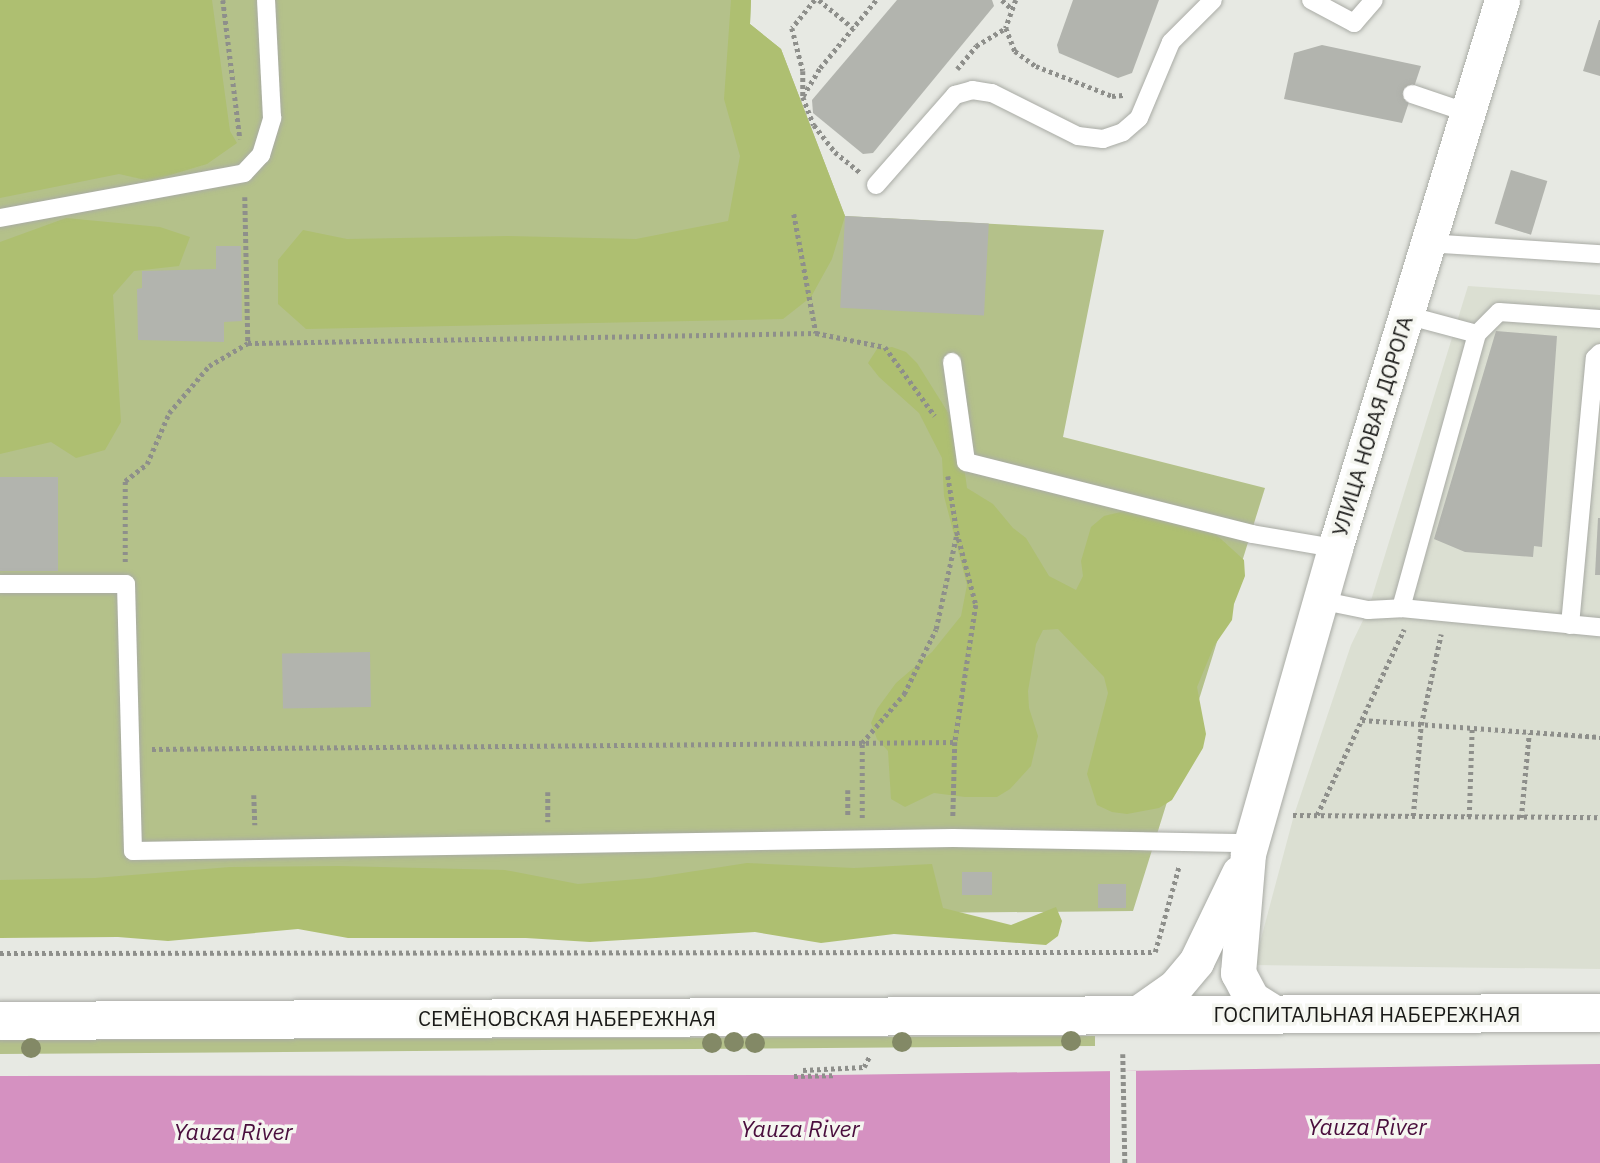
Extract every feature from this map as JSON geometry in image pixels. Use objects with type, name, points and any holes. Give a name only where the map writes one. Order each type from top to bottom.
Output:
[{"type":"main road","name":"ГОСПИТАЛЬНАЯ НАБЕРЕЖНАЯ","points":[[1135,1016],[1600,1013]]},
{"type":"main road","name":"СЕМЁНОВСКАЯ НАБЕРЕЖНАЯ","points":[[0,1021],[1135,1016]]},
{"type":"street","name":"УЛИЦА НОВАЯ ДОРОГА","points":[[1135,1016],[1175,987],[1196,962],[1249,848],[1335,548],[1502,0]]},
{"type":"street","name":"УЛИЦА НОВАЯ ДОРОГА","points":[[1249,848],[1238,973],[1252,999],[1278,1015]]},
{"type":"lane","points":[[0,218],[244,173],[261,155],[272,118],[266,0]]},
{"type":"lane","points":[[876,185],[955,95],[972,90],[992,93],[1078,136],[1103,139],[1123,132],[1139,118],[1171,41],[1213,0]]},
{"type":"lane","points":[[1311,0],[1354,23],[1374,0]]},
{"type":"lane","points":[[1412,94],[1468,113]]},
{"type":"lane","points":[[1428,243],[1600,254]]},
{"type":"lane","points":[[1407,609],[1477,334],[1499,312],[1600,319]]},
{"type":"lane","points":[[1406,315],[1477,334]]},
{"type":"lane","points":[[1570,625],[1595,358],[1600,353]]},
{"type":"lane","points":[[953,362],[966,462],[1252,534],[1335,548]]},
{"type":"lane","points":[[0,584],[125,584],[132,850],[953,838],[1185,843],[1249,848]]},
{"type":"lane","points":[[1320,600],[1368,610],[1407,609],[1600,627]]},
{"type":"path","points":[[223,0],[244,173],[248,343]]},
{"type":"path","points":[[853,28],[817,0],[793,27],[803,71],[803,97],[814,125],[835,152],[876,185]]},
{"type":"path","points":[[803,97],[820,68],[876,0]]},
{"type":"path","points":[[1002,0],[1013,9]]},
{"type":"path","points":[[1016,0],[1006,28],[1015,51],[1036,66],[1112,96],[1129,94]]},
{"type":"path","points":[[794,214],[816,332]]},
{"type":"path","points":[[125,584],[125,481],[147,464],[169,413],[209,366],[248,343],[816,332],[885,347],[938,419]]},
{"type":"path","points":[[947,470],[957,532],[976,605],[955,743],[953,838]]},
{"type":"path","points":[[863,839],[862,743],[904,694],[936,629],[957,532]]},
{"type":"path","points":[[1317,815],[1362,720],[1407,609]]},
{"type":"path","points":[[1413,816],[1422,725],[1446,614]]},
{"type":"path","points":[[1362,720],[1600,737]]},
{"type":"path","points":[[1469,817],[1472,728]]},
{"type":"path","points":[[1521,818],[1529,733]]},
{"type":"path","points":[[131,749],[955,743]]},
{"type":"path","points":[[254,795],[255,849]]},
{"type":"path","points":[[1285,814],[1600,817]]},
{"type":"path","points":[[0,953],[1156,952],[1185,843]]},
{"type":"path","points":[[1124,1054],[1125,1163]]},
{"type":"path","points":[[803,1070],[864,1067],[870,1055]]},
{"type":"path","points":[[794,1076],[833,1075]]},
{"type":"shaded area","points":[[1468,286],[1600,295],[1600,969],[1254,965],[1294,815],[1351,645],[1368,610]]},
{"type":"green space","points":[[0,0],[751,0],[750,24],[781,49],[845,216],[1104,230],[1063,437],[1265,488],[1133,911],[0,922]]},
{"type":"green space","points":[[0,0],[212,0],[230,131],[237,143],[207,164],[150,181],[119,174],[0,198]]},
{"type":"green space","points":[[731,0],[751,0],[750,24],[781,49],[845,216],[832,259],[811,297],[783,319],[306,329],[278,304],[278,260],[303,230],[347,239],[508,236],[636,239],[728,221],[740,156],[724,99]]},
{"type":"green space","points":[[66,218],[160,227],[190,237],[179,266],[134,271],[113,295],[121,422],[105,450],[76,458],[51,442],[0,454],[0,242]]},
{"type":"green space","points":[[892,347],[906,352],[917,363],[959,430],[967,488],[993,504],[1013,528],[1026,538],[1049,576],[1076,590],[1083,576],[1081,561],[1091,527],[1104,516],[1150,505],[1210,529],[1244,560],[1245,576],[1234,604],[1232,620],[1214,646],[1197,687],[1206,734],[1203,748],[1172,800],[1159,808],[1127,814],[1112,812],[1097,805],[1087,774],[1108,693],[1104,677],[1058,629],[1043,630],[1036,644],[1028,691],[1029,708],[1038,736],[1031,766],[1010,789],[997,797],[934,793],[905,807],[891,799],[888,751],[877,739],[871,723],[877,709],[896,683],[932,652],[961,616],[967,585],[944,496],[942,458],[919,413],[879,377],[868,363],[877,349]]},
{"type":"green space","points":[[747,863],[854,868],[932,864],[943,908],[1011,925],[1056,907],[1062,921],[1058,936],[1046,945],[894,934],[821,943],[755,932],[590,942],[526,938],[348,938],[298,929],[168,941],[118,937],[0,938],[0,880],[95,878],[230,867],[339,866],[505,870],[578,884],[650,878]]},
{"type":"green space","points":[[1095,1036],[1095,1046],[0,1054],[0,1040]]},
{"type":"water","name":"Yauza River","points":[[1600,1064],[1600,1163],[0,1163],[0,1076],[833,1075]]},
{"type":"pier","points":[[1110,1071],[1136,1071],[1136,1163],[1110,1163]]},
{"type":"building","points":[[897,0],[992,0],[994,6],[873,153],[863,154],[813,113],[812,100]]},
{"type":"building","points":[[1073,0],[1159,0],[1132,73],[1118,78],[1059,53],[1057,45]]},
{"type":"building","points":[[1600,20],[1600,76],[1583,71]]},
{"type":"building","points":[[1322,45],[1421,66],[1402,123],[1284,99],[1294,53]]},
{"type":"building","points":[[1511,170],[1547,181],[1531,235],[1495,224]]},
{"type":"building","points":[[845,216],[989,224],[984,315],[840,308]]},
{"type":"building","points":[[216,246],[241,246],[242,321],[224,322],[224,342],[138,340],[137,289],[142,288],[142,271],[216,269]]},
{"type":"building","points":[[1496,331],[1557,336],[1542,547],[1534,546],[1533,557],[1465,552],[1434,539]]},
{"type":"building","points":[[0,477],[58,477],[58,571],[0,571]]},
{"type":"building","points":[[1598,518],[1600,575],[1595,575]]},
{"type":"building","points":[[370,652],[371,707],[283,709],[282,654]]},
{"type":"building","points":[[962,872],[992,872],[992,895],[962,895]]},
{"type":"building","points":[[1098,884],[1126,884],[1126,908],[1098,908]]}]
